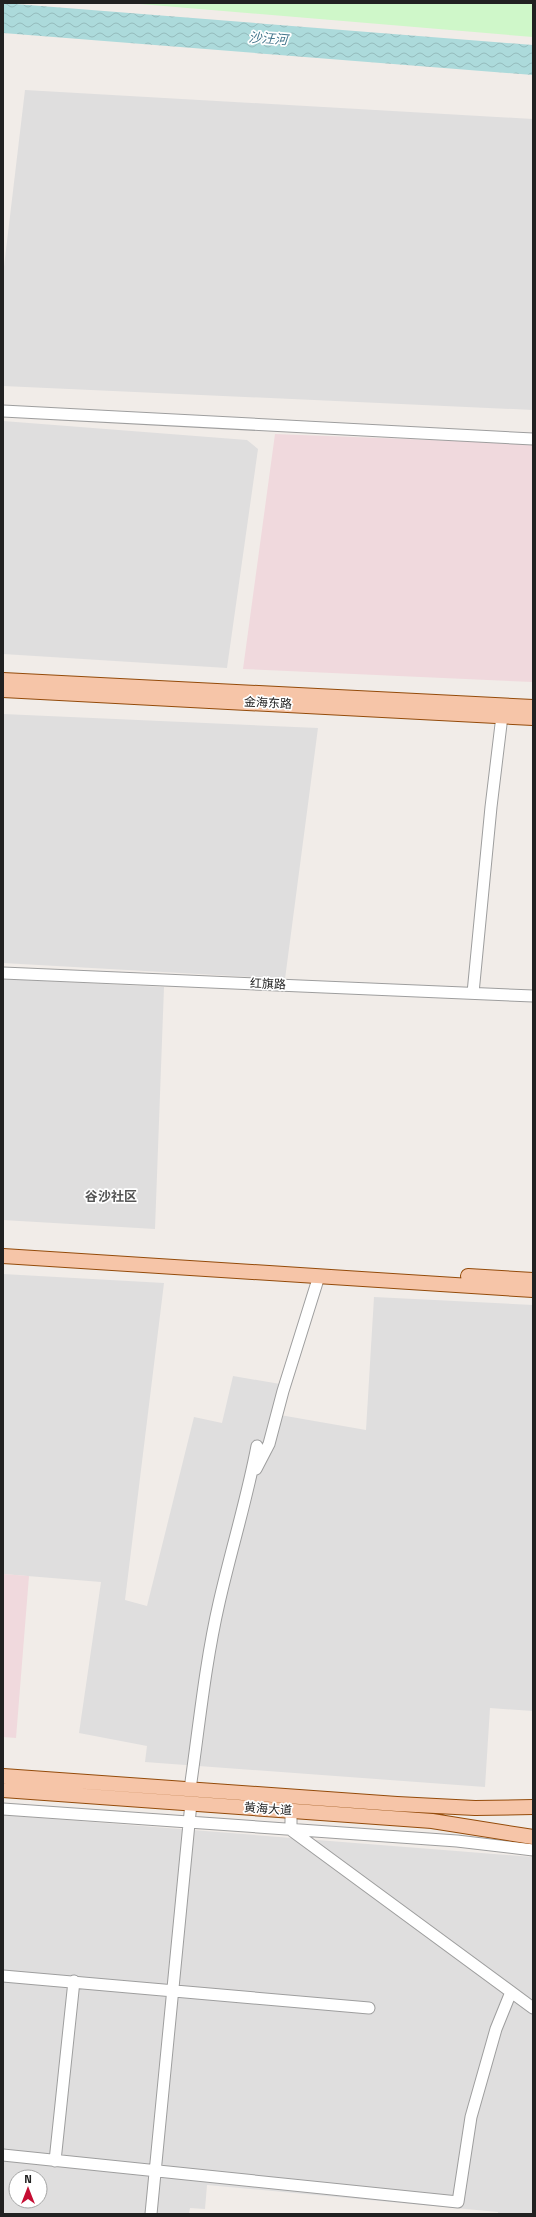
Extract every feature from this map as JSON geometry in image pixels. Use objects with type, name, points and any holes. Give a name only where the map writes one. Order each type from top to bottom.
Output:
[{"type":"main road","name":"金海东路","points":[[3,680],[533,707]]},
{"type":"main road","name":"金海东路","points":[[3,690],[533,718]]},
{"type":"main road","points":[[3,1248],[533,1280]]},
{"type":"main road","points":[[3,1256],[533,1290]]},
{"type":"main road","name":"黄海大道","points":[[3,1776],[191,1796],[291,1810],[432,1821],[533,1836]]},
{"type":"main road","name":"黄海大道","points":[[3,1790],[475,1808],[533,1807]]},
{"type":"street","points":[[3,411],[533,439]]},
{"type":"street","points":[[473,993],[491,807],[502,716]]},
{"type":"street","name":"红旗路","points":[[3,973],[533,996]]},
{"type":"street","points":[[251,1479],[269,1444],[283,1391],[319,1276]]},
{"type":"street","points":[[151,2214],[190,1822],[191,1796],[207,1665],[218,1603],[251,1479],[257,1446]]},
{"type":"street","points":[[3,1809],[457,1841],[533,1850]]},
{"type":"street","points":[[291,1810],[291,1830]]},
{"type":"street","points":[[291,1830],[533,2008]]},
{"type":"street","points":[[3,1976],[74,1981],[369,2008]]},
{"type":"street","points":[[56,2161],[74,1981]]},
{"type":"street","points":[[3,2155],[458,2202],[472,2117],[496,2029],[511,1992]]},
{"type":"shaded area","points":[[25,90],[533,119],[533,410],[3,386],[3,275]]},
{"type":"shaded area","points":[[3,421],[247,440],[258,449],[227,668],[3,654]]},
{"type":"shaded area","points":[[275,434],[533,444],[533,682],[243,669]]},
{"type":"shaded area","points":[[3,714],[318,728],[285,979],[3,963]]},
{"type":"shaded area","points":[[3,979],[164,987],[155,1229],[3,1220]]},
{"type":"shaded area","points":[[3,1274],[164,1283],[125,1600],[147,1606],[194,1417],[222,1423],[233,1376],[286,1385],[280,1415],[366,1430],[374,1297],[533,1305],[533,1711],[490,1708],[485,1787],[145,1762],[147,1746],[79,1733],[101,1582],[3,1574]]},
{"type":"shaded area","points":[[3,1574],[29,1576],[16,1738],[3,1737]]},
{"type":"shaded area","points":[[3,1815],[533,1857],[533,2214],[498,2214],[498,2212],[207,2185],[205,2209],[190,2208],[189,2214],[3,2214]]},
{"type":"green space","points":[[128,3],[533,3],[533,37]]},
{"type":"water","name":"沙汪河","points":[[3,3],[533,45],[533,75],[3,33]]},
{"type":"district","name":"谷沙社区","points":[[111,1196]]}]
